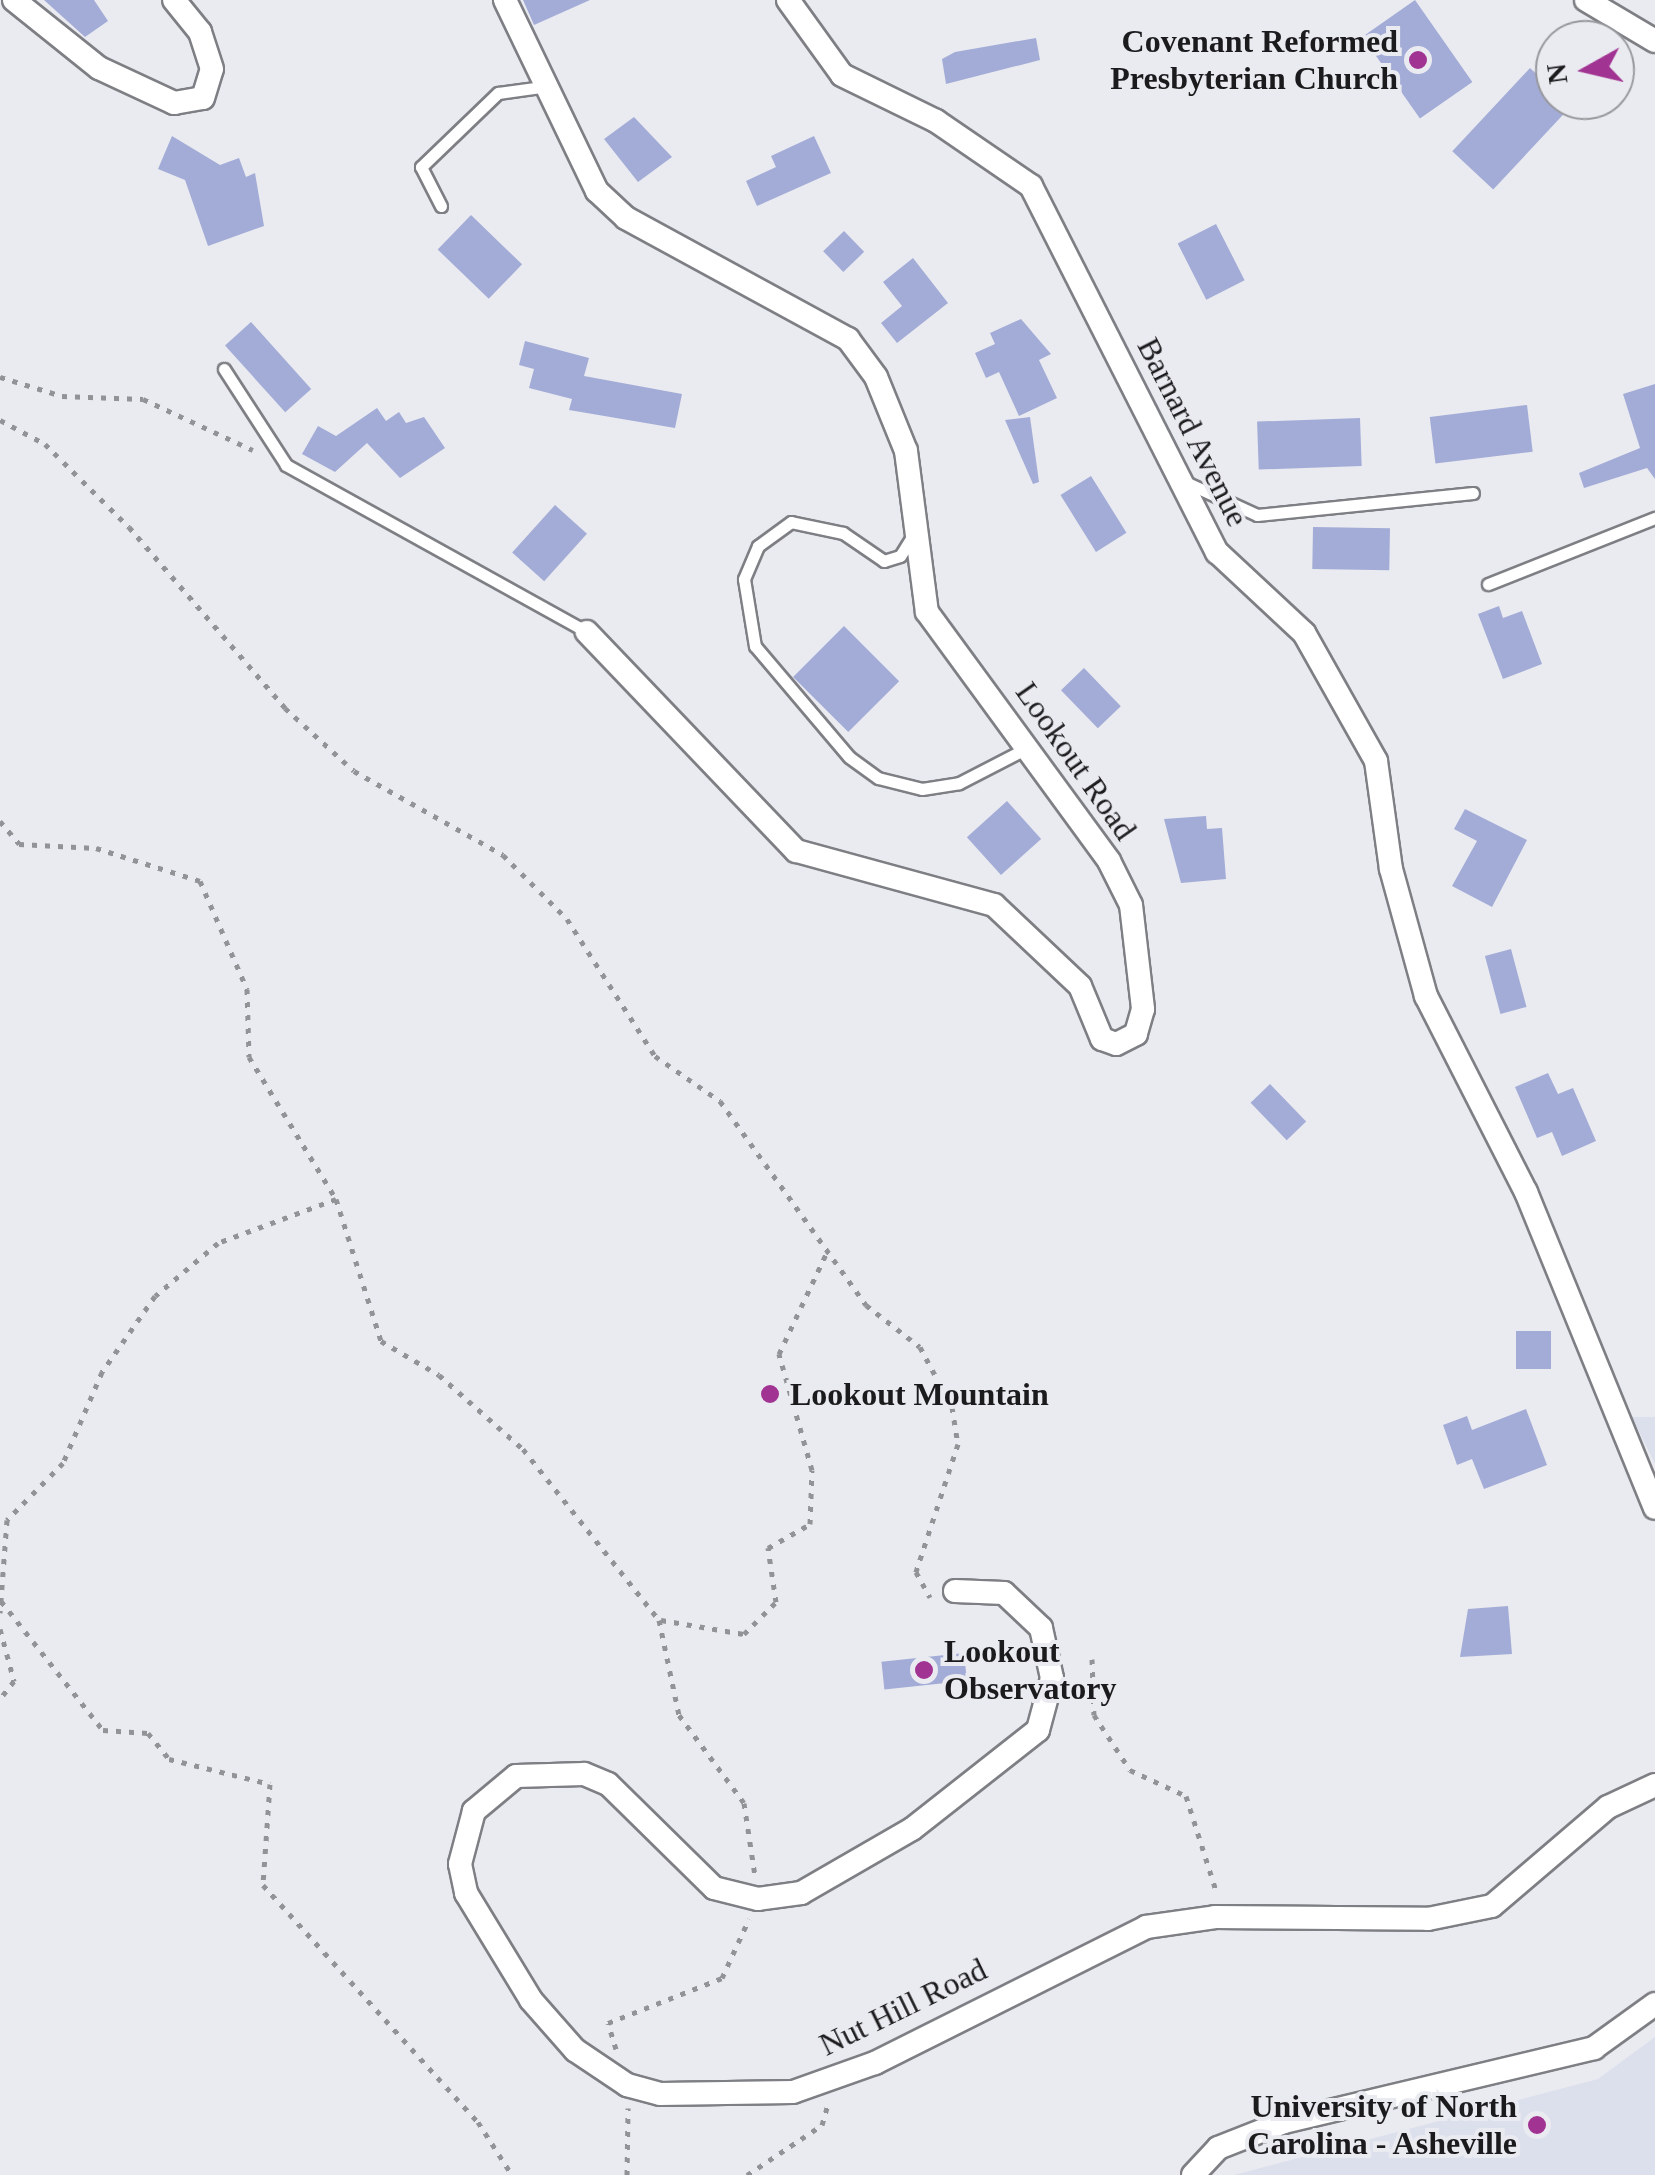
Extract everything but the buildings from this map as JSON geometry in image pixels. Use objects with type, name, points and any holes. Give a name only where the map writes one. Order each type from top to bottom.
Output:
[{"type":"street","points":[[14,0],[99,68],[174,103],[203,98],[212,69],[200,32],[174,0]]},
{"type":"street","name":"Lookout Road","points":[[505,0],[541,86],[597,191],[626,218],[848,339],[898,414],[912,537],[927,612],[1109,861],[1130,906],[1143,1010],[1128,1042],[1102,1039],[1080,986],[994,905],[796,851],[587,632]]},
{"type":"street","name":"Barnard Avenue","points":[[788,0],[842,75],[936,121],[1031,186],[1218,552],[1304,632],[1376,761],[1390,869],[1426,996],[1526,1192],[1655,1508]]},
{"type":"street","points":[[1586,0],[1655,41]]},
{"type":"street","name":"Nut Hill Road","points":[[955,1591],[1004,1593],[1041,1628],[1052,1678],[1038,1730],[874,1853],[801,1893],[758,1899],[714,1888],[608,1784],[584,1774],[516,1776],[474,1811],[460,1864],[488,1937],[575,2050],[627,2085],[729,2098],[834,2080],[1146,1927],[1215,1918],[1428,1919],[1492,1906],[1608,1807],[1655,1785]]},
{"type":"street","points":[[1193,2175],[1218,2148],[1284,2122],[1594,2048],[1655,2004]]},
{"type":"lane","points":[[441,206],[421,167],[498,93],[541,86]]},
{"type":"lane","points":[[224,369],[286,466],[587,632]]},
{"type":"lane","points":[[1180,479],[1258,515],[1473,493]]},
{"type":"lane","points":[[1488,584],[1655,518]]},
{"type":"lane","points":[[912,537],[900,556],[884,560],[843,533],[791,522],[758,546],[744,579],[755,646],[849,757],[878,778],[922,790],[959,784],[1025,749]]},
{"type":"path","points":[[0,377],[62,396],[142,398],[286,466]]},
{"type":"path","points":[[0,420],[45,444],[129,527],[285,708],[354,772],[503,855],[567,919],[655,1056],[720,1101],[866,1305],[920,1347],[952,1407],[956,1472],[916,1572],[928,1596],[955,1591]]},
{"type":"path","points":[[0,821],[19,844],[96,848],[200,881],[247,989],[250,1057],[336,1198],[381,1341],[439,1375],[524,1448],[659,1620],[678,1715],[744,1803],[758,1899],[722,1978],[608,2024],[627,2085],[628,2175]]},
{"type":"path","points":[[0,1612],[7,1520],[64,1463],[102,1372],[155,1296],[218,1243],[336,1198]]},
{"type":"path","points":[[659,1620],[744,1634],[776,1602],[768,1548],[810,1524],[812,1470],[779,1354],[828,1250]]},
{"type":"path","points":[[1,1601],[103,1730],[148,1733],[169,1760],[270,1784],[263,1885],[478,2122],[512,2175]]},
{"type":"path","points":[[0,1629],[14,1680],[0,1699]]},
{"type":"path","points":[[1092,1659],[1094,1715],[1130,1770],[1186,1796],[1218,1899]]},
{"type":"path","points":[[747,2175],[822,2126],[834,2080]]},
{"type":"shaded area","points":[[1632,1417],[1655,1417],[1655,1464]]},
{"type":"shaded area","name":"University of North Carolina - Asheville","points":[[1655,2037],[1655,2175],[1234,2175],[1598,2079]]},
{"type":"place","name":"Covenant Reformed Presbyterian Church","points":[[1418,60]]},
{"type":"place","name":"Lookout Mountain","points":[[770,1394]]},
{"type":"place","name":"Lookout Observatory","points":[[924,1670]]},
{"type":"place","name":"University of North Carolina - Asheville","points":[[1537,2125]]}]
